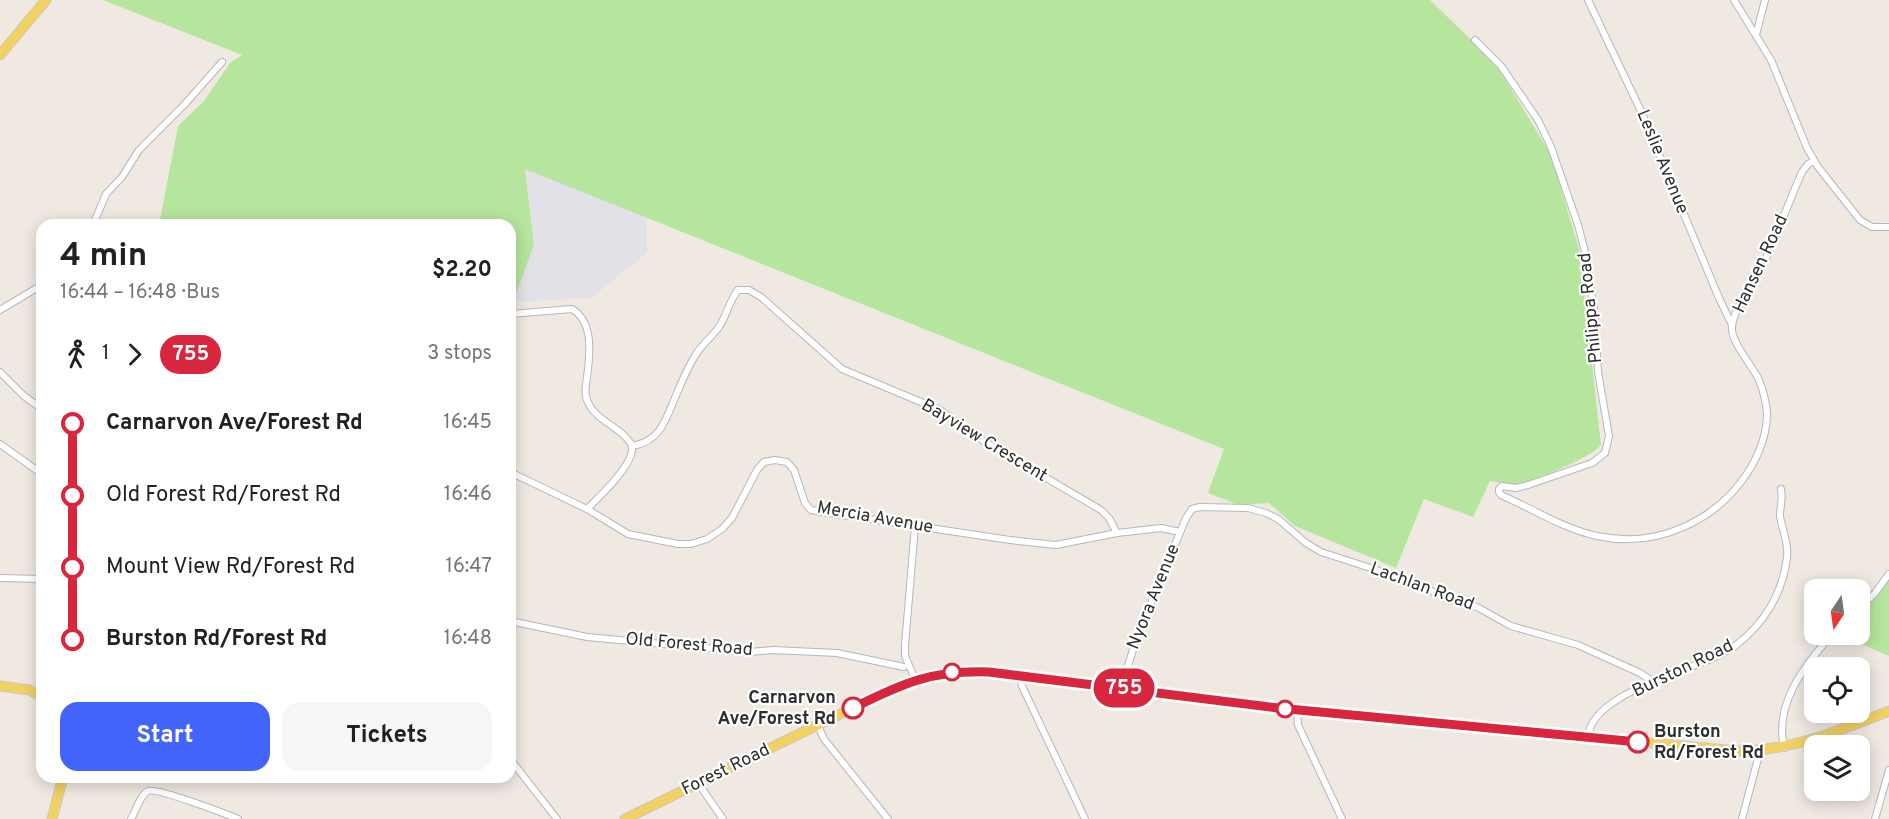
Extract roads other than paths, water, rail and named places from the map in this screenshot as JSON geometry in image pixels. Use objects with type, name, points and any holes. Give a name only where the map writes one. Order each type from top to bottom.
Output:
[{"type":"main road","points":[[0,54],[46,0]]},
{"type":"main road","name":"Forest Road","points":[[625,819],[904,683],[960,671],[1020,675],[1297,710],[1737,751],[1784,748],[1831,734],[1889,711]]},
{"type":"main road","points":[[0,686],[36,693]]},
{"type":"main road","points":[[52,819],[61,783]]},
{"type":"street","name":"Leslie Avenue","points":[[1588,0],[1626,76],[1732,326]]},
{"type":"street","points":[[1734,0],[1774,67],[1814,160],[1860,220],[1872,227],[1889,227]]},
{"type":"street","points":[[1755,35],[1765,0]]},
{"type":"street","name":"Philippa Road","points":[[1475,40],[1500,66],[1538,120],[1551,147],[1578,225],[1584,245],[1592,293],[1598,372],[1609,436],[1605,453],[1592,463],[1534,484],[1516,488],[1502,486],[1498,490]]},
{"type":"street","points":[[96,219],[106,194],[122,177],[139,150],[193,96],[222,62]]},
{"type":"street","name":"Hansen Road","points":[[1498,490],[1501,495],[1577,530],[1619,539],[1643,539],[1666,534],[1712,512],[1728,498],[1746,476],[1760,450],[1766,431],[1767,413],[1764,393],[1753,369],[1734,339],[1732,326],[1761,268],[1802,172],[1814,160]]},
{"type":"street","points":[[0,310],[36,289]]},
{"type":"street","name":"Bayview Crescent","points":[[632,447],[647,442],[657,433],[670,414],[676,394],[696,353],[718,328],[738,290],[749,290],[761,297],[842,369],[940,410],[986,442],[1101,510],[1109,518],[1117,533]]},
{"type":"street","points":[[516,314],[572,309],[580,314],[586,322],[589,339],[586,400],[594,412],[626,437],[632,447],[633,451],[629,460],[620,473],[587,509]]},
{"type":"street","points":[[0,372],[36,405]]},
{"type":"street","points":[[0,444],[36,470]]},
{"type":"street","name":"Mercia Avenue","points":[[516,475],[587,509],[628,534],[657,541],[691,544],[707,540],[732,518],[757,470],[764,462],[775,460],[787,462],[794,470],[805,503],[811,510],[1018,542],[1056,545],[1117,533],[1161,528],[1180,532]]},
{"type":"street","name":"Burston Road","points":[[1588,737],[1590,725],[1601,711],[1652,681],[1731,649],[1772,607],[1779,591],[1787,558],[1780,516],[1783,499],[1781,489]]},
{"type":"street","name":"Lachlan Road","points":[[1192,509],[1200,507],[1248,508],[1266,513],[1278,519],[1306,543],[1321,552],[1417,583],[1444,598],[1477,607],[1506,624],[1578,645],[1640,673],[1652,681]]},
{"type":"street","name":"Nyora Avenue","points":[[1121,688],[1137,637],[1187,515],[1192,509]]},
{"type":"street","points":[[904,683],[906,613],[915,526]]},
{"type":"street","points":[[1870,599],[1889,574]]},
{"type":"street","points":[[0,578],[36,579]]},
{"type":"street","name":"Old Forest Road","points":[[516,622],[587,637],[749,652],[773,650],[837,653],[904,667]]},
{"type":"street","points":[[1784,748],[1780,729],[1788,698],[1808,664],[1823,645]]},
{"type":"street","points":[[905,656],[915,679]]},
{"type":"street","points":[[1020,675],[1022,686],[1085,819]]},
{"type":"street","points":[[1297,710],[1302,735],[1342,819]]},
{"type":"street","points":[[818,726],[825,739],[888,819]]},
{"type":"street","points":[[1742,819],[1760,751]]},
{"type":"street","points":[[516,767],[557,819]]},
{"type":"street","points":[[1875,819],[1889,770]]},
{"type":"street","points":[[698,783],[723,819]]},
{"type":"street","points":[[131,819],[142,797],[148,791],[155,790],[215,809],[238,819]]},
{"type":"place","name":"Carnarvon Ave/Forest Rd","points":[[853,708]]},
{"type":"place","name":"Burston Rd/Forest Rd","points":[[1638,742]]}]
